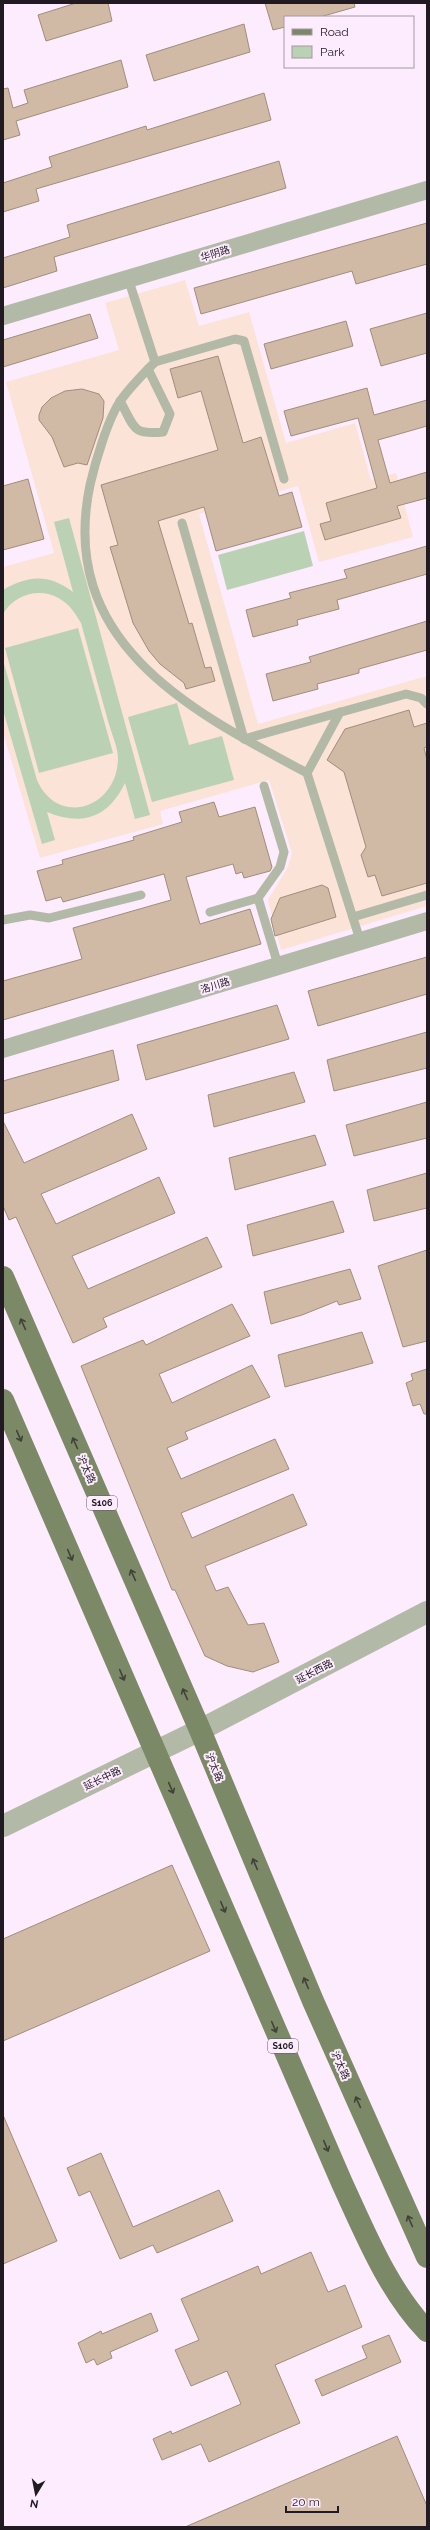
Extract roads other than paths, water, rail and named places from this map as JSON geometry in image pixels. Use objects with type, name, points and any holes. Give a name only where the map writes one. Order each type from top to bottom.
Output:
[{"type":"main road","name":"沪太路","points":[[3,1277],[200,1730],[313,2001],[427,2257]]},
{"type":"main road","name":"S106","points":[[3,1400],[342,2183],[378,2260],[416,2320],[427,2331]]},
{"type":"street","name":"华阴路","points":[[3,316],[427,190]]},
{"type":"street","name":"洛川路","points":[[3,1049],[427,920]]},
{"type":"street","name":"延长西路","points":[[200,1730],[427,1612]]},
{"type":"street","name":"延长中路","points":[[3,1826],[200,1730]]},
{"type":"lane","points":[[128,278],[155,362]]},
{"type":"lane","points":[[284,479],[244,341],[235,339],[155,362],[120,401],[92,474],[84,523],[86,559],[95,593],[108,619],[132,656],[162,684],[199,712],[244,739],[307,773],[360,940]]},
{"type":"lane","points":[[120,401],[136,429],[143,434],[163,432],[170,414],[148,369]]},
{"type":"lane","points":[[182,523],[244,739]]},
{"type":"lane","points":[[244,739],[406,694],[421,698],[427,704]]},
{"type":"lane","points":[[307,773],[340,712]]},
{"type":"lane","points":[[210,912],[258,898],[280,867],[284,852],[264,786]]},
{"type":"lane","points":[[3,920],[30,915],[49,918],[141,895]]},
{"type":"lane","points":[[353,917],[427,895]]},
{"type":"lane","points":[[258,898],[278,965]]}]
